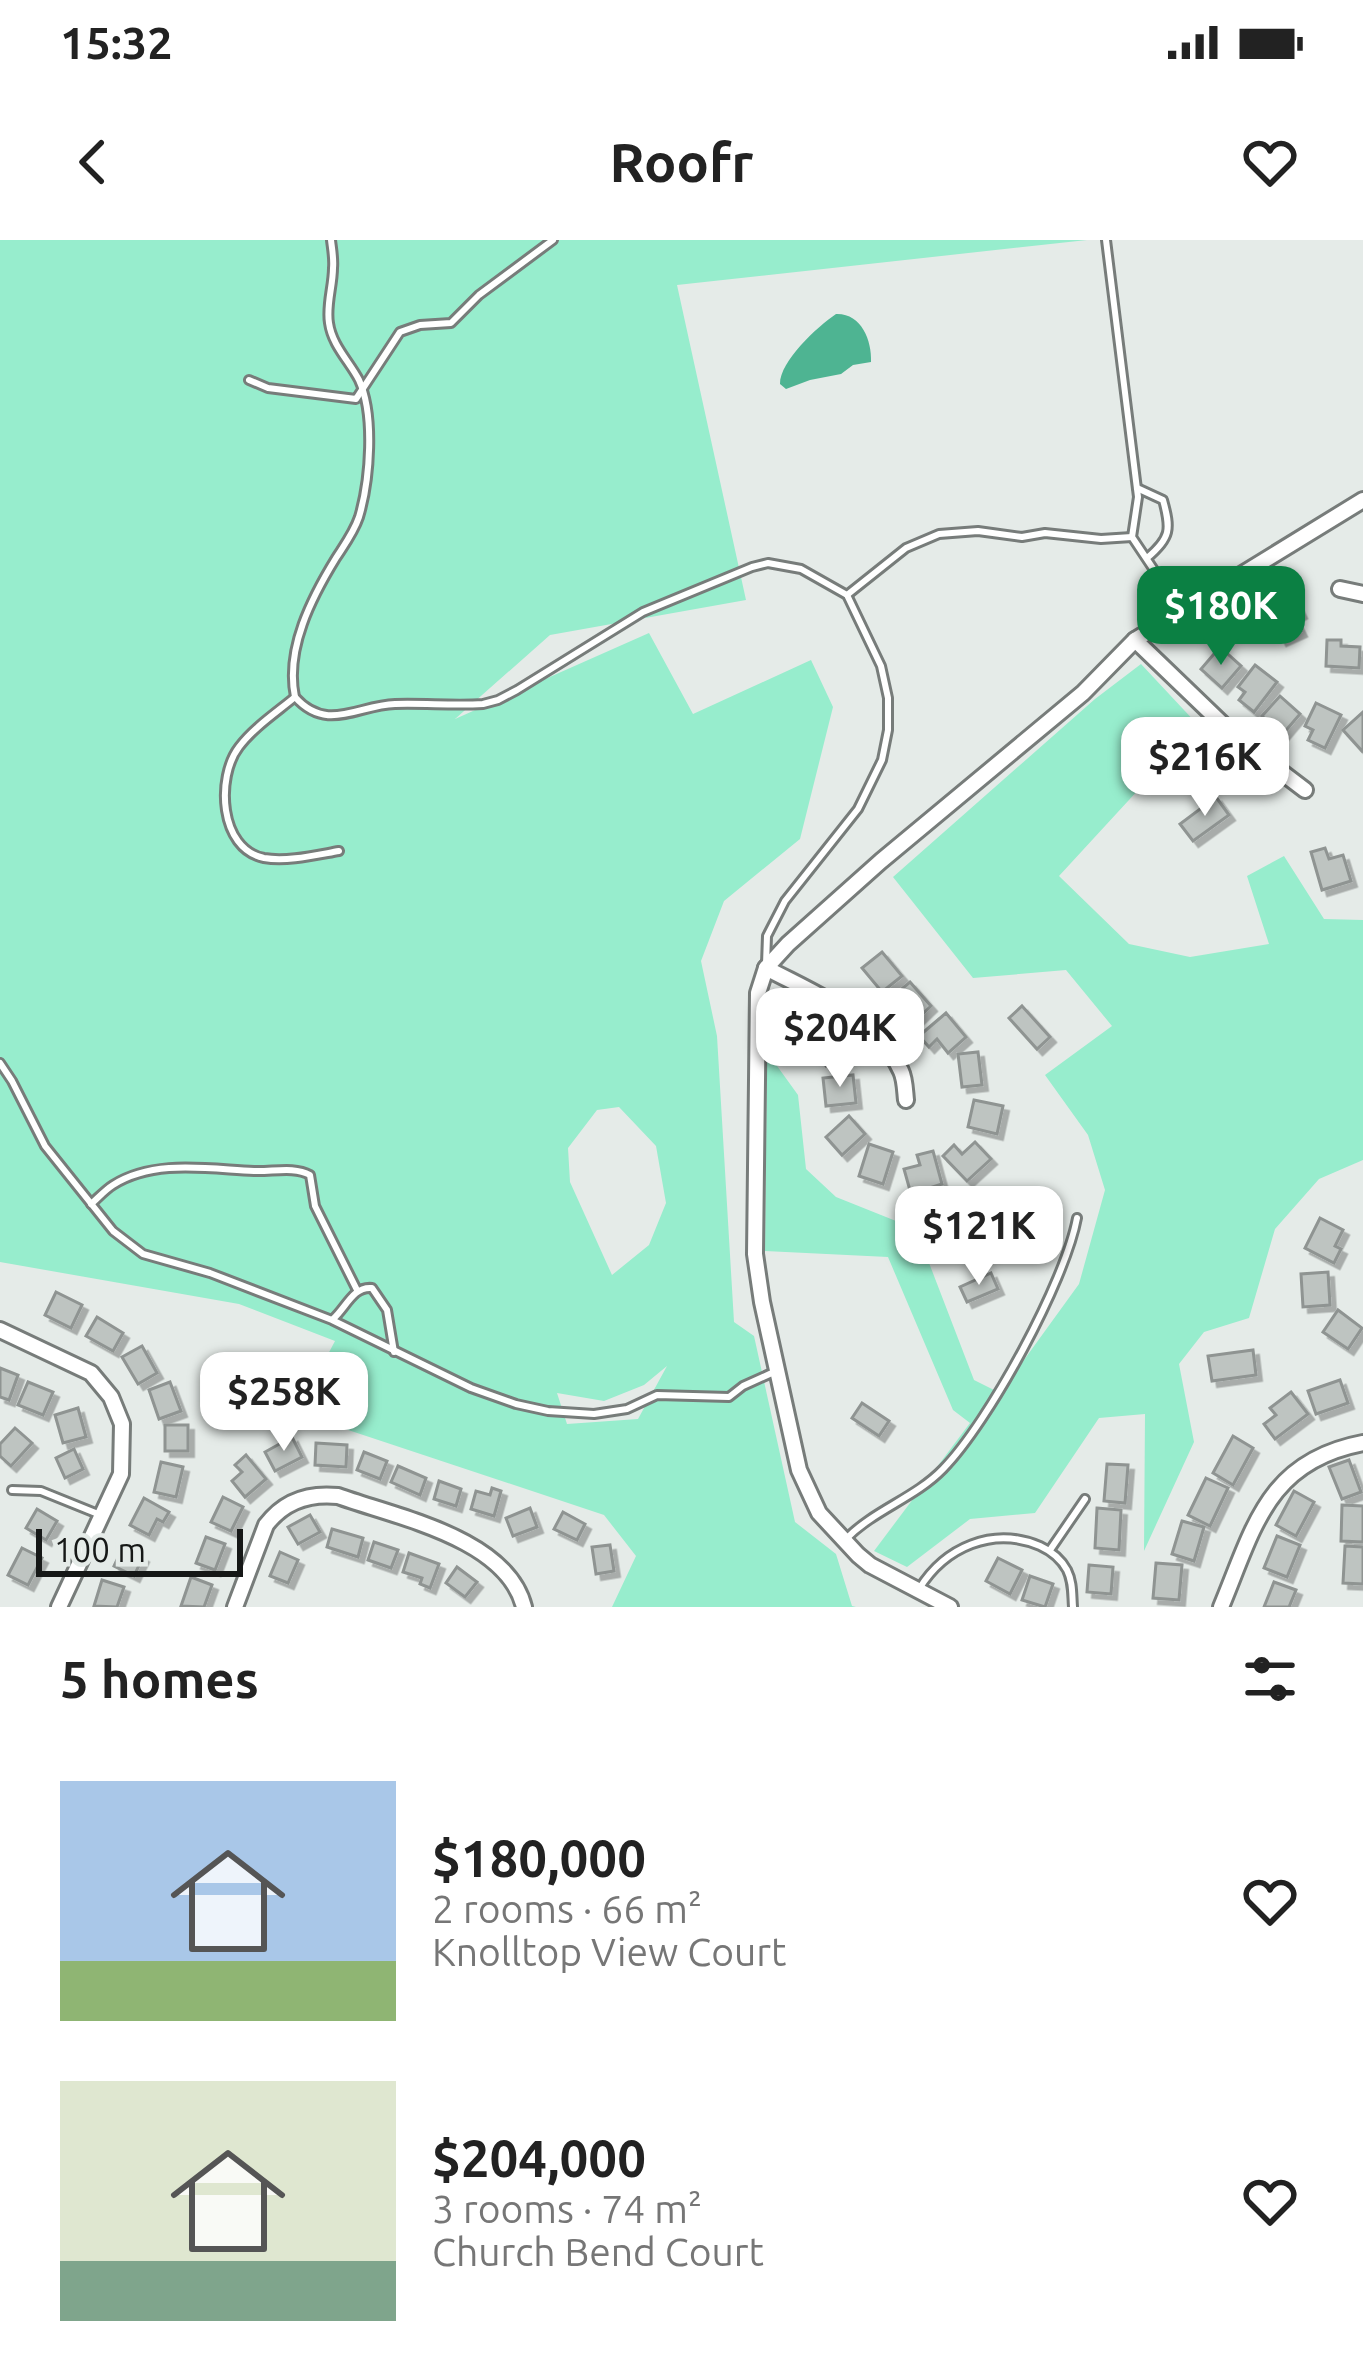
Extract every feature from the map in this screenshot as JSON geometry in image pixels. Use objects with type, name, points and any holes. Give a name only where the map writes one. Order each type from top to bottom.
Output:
[{"type":"street","points":[[950,1607],[870,1564],[844,1542],[819,1513],[799,1471],[755,1254],[758,993],[766,968],[881,861],[1083,693],[1135,640],[1363,500]]},
{"type":"street","points":[[1340,589],[1363,594]]},
{"type":"street","points":[[1135,640],[1238,739],[1305,790]]},
{"type":"street","points":[[766,968],[866,1026],[902,1073],[906,1100]]},
{"type":"street","points":[[0,1330],[91,1373],[111,1397],[122,1424],[121,1474],[59,1607]]},
{"type":"street","points":[[1221,1607],[1262,1509],[1280,1483],[1323,1454],[1363,1443]]},
{"type":"street","points":[[235,1607],[266,1525],[295,1500],[321,1494],[454,1536],[489,1557],[512,1580],[524,1607]]},
{"type":"lane","points":[[331,240],[334,268],[329,323],[364,391],[368,418],[364,496],[354,531],[318,591],[302,630],[295,654],[296,697],[304,707],[335,716],[385,704],[467,705],[498,700],[643,612],[768,563],[801,568],[847,595],[881,666],[888,730],[882,760],[858,809],[785,901],[767,936],[766,968]]},
{"type":"lane","points":[[249,380],[268,388],[356,399],[400,332],[451,322],[553,240]]},
{"type":"lane","points":[[1106,240],[1137,488],[1132,537],[1156,573],[1169,620]]},
{"type":"lane","points":[[1137,488],[1162,500],[1170,525],[1163,545],[1147,558]]},
{"type":"lane","points":[[847,595],[906,548],[938,534],[978,531],[1022,537],[1045,532],[1101,539],[1132,537]]},
{"type":"lane","points":[[296,697],[240,744],[226,776],[228,824],[252,854],[268,859],[339,851]]},
{"type":"lane","points":[[0,1064],[45,1146],[113,1232],[143,1254],[210,1273],[332,1320],[471,1388],[548,1412],[594,1414],[627,1409],[657,1395],[729,1396],[777,1370]]},
{"type":"lane","points":[[91,1204],[111,1186],[142,1173],[199,1167],[301,1170],[310,1175],[315,1206],[357,1290]]},
{"type":"lane","points":[[844,1542],[868,1520],[931,1479],[961,1447],[1024,1345],[1067,1257],[1077,1218]]},
{"type":"lane","points":[[332,1320],[357,1290],[372,1288],[383,1302],[394,1352]]},
{"type":"lane","points":[[12,1490],[41,1491],[102,1516]]},
{"type":"lane","points":[[1050,1550],[1085,1499]]},
{"type":"lane","points":[[919,1589],[936,1564],[959,1550],[982,1540],[1016,1538],[1050,1550],[1066,1569],[1073,1607]]},
{"type":"shaded area","points":[[0,240],[1087,240],[677,285],[746,600],[550,635],[455,719],[649,633],[693,714],[811,660],[833,707],[800,839],[724,901],[701,961],[717,1036],[734,1322],[754,1336],[795,1522],[836,1554],[856,1607],[612,1607],[636,1556],[604,1515],[297,1413],[335,1341],[239,1304],[0,1262]],"holes":[[[619,1107],[656,1146],[666,1203],[649,1245],[612,1275],[570,1182],[568,1148],[597,1110]],[[667,1366],[638,1419],[567,1424],[557,1393],[604,1401],[644,1385]]]},
{"type":"shaded area","points":[[836,314],[852,318],[863,329],[871,362],[786,389],[780,384],[793,355]]},
{"type":"shaded area","points":[[1141,664],[1198,725],[1059,876],[1129,944],[1190,957],[1269,944],[1247,876],[1284,856],[1324,919],[1363,920],[1363,1160],[1319,1179],[1275,1229],[1249,1318],[1204,1332],[1179,1364],[1194,1442],[1144,1551],[1145,1414],[1099,1418],[1035,1513],[970,1519],[907,1567],[874,1551],[970,1423],[953,1410],[888,1257],[765,1251],[767,1052],[798,1095],[806,1169],[836,1197],[916,1229],[974,1380],[1000,1393],[1079,1284],[1105,1190],[1088,1135],[1045,1075],[1112,1026],[1066,970],[973,978],[893,877]]},
{"type":"building","points":[[1295,600],[1301,613],[1294,617],[1301,631],[1281,640],[1268,612]]},
{"type":"building","points":[[1327,640],[1360,647],[1359,668],[1326,666]]},
{"type":"building","points":[[1220,647],[1241,666],[1222,688],[1201,669]]},
{"type":"building","points":[[1255,665],[1277,682],[1254,712],[1239,700],[1245,692],[1238,687]]},
{"type":"building","points":[[1280,696],[1300,714],[1282,735],[1262,716]]},
{"type":"building","points":[[1316,703],[1341,715],[1325,748],[1308,740],[1313,730],[1305,726]]},
{"type":"building","points":[[1363,712],[1363,749],[1362,751],[1343,730]]},
{"type":"building","points":[[1216,797],[1229,815],[1193,841],[1180,824]]},
{"type":"building","points":[[1325,848],[1329,859],[1343,855],[1351,881],[1322,890],[1311,852]]},
{"type":"building","points":[[882,952],[902,976],[882,992],[862,968]]},
{"type":"building","points":[[910,982],[931,1006],[914,1022],[892,997]]},
{"type":"building","points":[[1022,1006],[1050,1037],[1037,1049],[1009,1018]]},
{"type":"building","points":[[946,1013],[966,1037],[948,1053],[937,1039],[929,1047],[919,1036]]},
{"type":"building","points":[[825,1027],[836,1043],[853,1031],[861,1042],[826,1066],[807,1039]]},
{"type":"building","points":[[978,1052],[982,1085],[962,1087],[958,1054]]},
{"type":"building","points":[[853,1075],[856,1103],[826,1106],[823,1078]]},
{"type":"building","points":[[974,1100],[1003,1106],[997,1134],[968,1127]]},
{"type":"building","points":[[849,1116],[865,1134],[842,1155],[826,1137]]},
{"type":"building","points":[[975,1142],[991,1159],[967,1181],[943,1156],[954,1145],[962,1154]]},
{"type":"building","points":[[869,1144],[893,1152],[883,1184],[859,1176]]},
{"type":"building","points":[[933,1151],[942,1184],[911,1194],[904,1169],[920,1165],[917,1155]]},
{"type":"building","points":[[1320,1218],[1343,1230],[1334,1263],[1305,1248]]},
{"type":"building","points":[[1328,1272],[1330,1305],[1303,1307],[1301,1274]]},
{"type":"building","points":[[991,1273],[998,1289],[967,1302],[960,1287]]},
{"type":"building","points":[[56,1292],[82,1305],[71,1328],[45,1315]]},
{"type":"building","points":[[1338,1310],[1362,1328],[1348,1349],[1323,1332]]},
{"type":"building","points":[[97,1317],[123,1333],[113,1351],[86,1336]]},
{"type":"building","points":[[142,1346],[157,1373],[138,1384],[122,1357]]},
{"type":"building","points":[[1253,1350],[1256,1375],[1212,1381],[1208,1356]]},
{"type":"building","points":[[0,1368],[18,1375],[9,1400],[0,1397]]},
{"type":"building","points":[[1340,1380],[1348,1403],[1316,1414],[1308,1391]]},
{"type":"building","points":[[28,1382],[53,1392],[43,1415],[18,1405]]},
{"type":"building","points":[[170,1382],[181,1411],[159,1419],[149,1390]]},
{"type":"building","points":[[1291,1392],[1308,1414],[1275,1439],[1264,1424],[1276,1415],[1270,1408]]},
{"type":"building","points":[[862,1403],[889,1421],[879,1436],[852,1418]]},
{"type":"building","points":[[78,1408],[86,1437],[63,1443],[55,1415]]},
{"type":"building","points":[[165,1425],[188,1425],[188,1451],[165,1451]]},
{"type":"building","points":[[15,1428],[32,1443],[11,1466],[0,1456],[0,1444]]},
{"type":"building","points":[[1233,1436],[1253,1448],[1233,1485],[1213,1473]]},
{"type":"building","points":[[292,1437],[302,1457],[275,1471],[265,1452]]},
{"type":"building","points":[[316,1443],[347,1445],[346,1467],[315,1465]]},
{"type":"building","points":[[74,1449],[83,1469],[65,1478],[56,1458]]},
{"type":"building","points":[[364,1452],[387,1461],[380,1479],[357,1470]]},
{"type":"building","points":[[246,1455],[266,1479],[245,1497],[232,1481],[242,1472],[235,1465]]},
{"type":"building","points":[[1349,1460],[1361,1492],[1342,1499],[1329,1467]]},
{"type":"building","points":[[161,1462],[183,1467],[176,1497],[154,1492]]},
{"type":"building","points":[[1107,1464],[1128,1465],[1125,1503],[1104,1501]]},
{"type":"building","points":[[398,1466],[426,1478],[420,1495],[391,1482]]},
{"type":"building","points":[[1206,1478],[1228,1488],[1210,1526],[1188,1515]]},
{"type":"building","points":[[439,1481],[461,1489],[456,1506],[434,1499]]},
{"type":"building","points":[[492,1488],[501,1491],[494,1516],[471,1509],[476,1491],[490,1495]]},
{"type":"building","points":[[1294,1491],[1314,1502],[1296,1536],[1276,1525]]},
{"type":"building","points":[[223,1497],[243,1507],[231,1531],[211,1522]]},
{"type":"building","points":[[144,1498],[169,1512],[163,1522],[157,1519],[149,1535],[130,1525]]},
{"type":"building","points":[[1342,1505],[1363,1506],[1363,1542],[1341,1541]]},
{"type":"building","points":[[530,1508],[537,1527],[513,1536],[506,1518]]},
{"type":"building","points":[[1097,1508],[1121,1510],[1119,1550],[1095,1548]]},
{"type":"building","points":[[37,1509],[57,1521],[46,1540],[26,1528]]},
{"type":"building","points":[[563,1512],[585,1524],[577,1540],[554,1529]]},
{"type":"building","points":[[310,1515],[320,1532],[298,1544],[288,1527]]},
{"type":"building","points":[[1182,1521],[1204,1527],[1194,1561],[1172,1554]]},
{"type":"building","points":[[332,1529],[363,1538],[358,1557],[327,1547]]},
{"type":"building","points":[[1277,1536],[1300,1545],[1287,1577],[1264,1568]]},
{"type":"building","points":[[206,1537],[225,1544],[215,1570],[196,1563]]},
{"type":"building","points":[[374,1542],[398,1550],[391,1568],[368,1560]]},
{"type":"building","points":[[610,1545],[614,1571],[596,1574],[592,1547]]},
{"type":"building","points":[[1345,1546],[1363,1547],[1363,1584],[1343,1583]]},
{"type":"building","points":[[123,1547],[143,1557],[134,1576],[114,1566]]},
{"type":"building","points":[[22,1548],[42,1558],[28,1585],[8,1575]]},
{"type":"building","points":[[280,1552],[298,1560],[288,1583],[270,1576]]},
{"type":"building","points":[[409,1553],[439,1564],[430,1588],[420,1584],[422,1578],[403,1572]]},
{"type":"building","points":[[998,1558],[1022,1570],[1010,1594],[986,1581]]},
{"type":"building","points":[[1156,1563],[1182,1565],[1179,1600],[1153,1598]]},
{"type":"building","points":[[1089,1565],[1113,1567],[1111,1594],[1087,1592]]},
{"type":"building","points":[[457,1567],[477,1582],[465,1597],[446,1583]]},
{"type":"building","points":[[1030,1576],[1053,1584],[1045,1607],[1022,1600]]},
{"type":"building","points":[[191,1577],[212,1585],[204,1607],[181,1606]]},
{"type":"building","points":[[102,1580],[124,1587],[117,1607],[94,1606]]},
{"type":"building","points":[[1274,1582],[1296,1590],[1289,1607],[1264,1607]]}]
